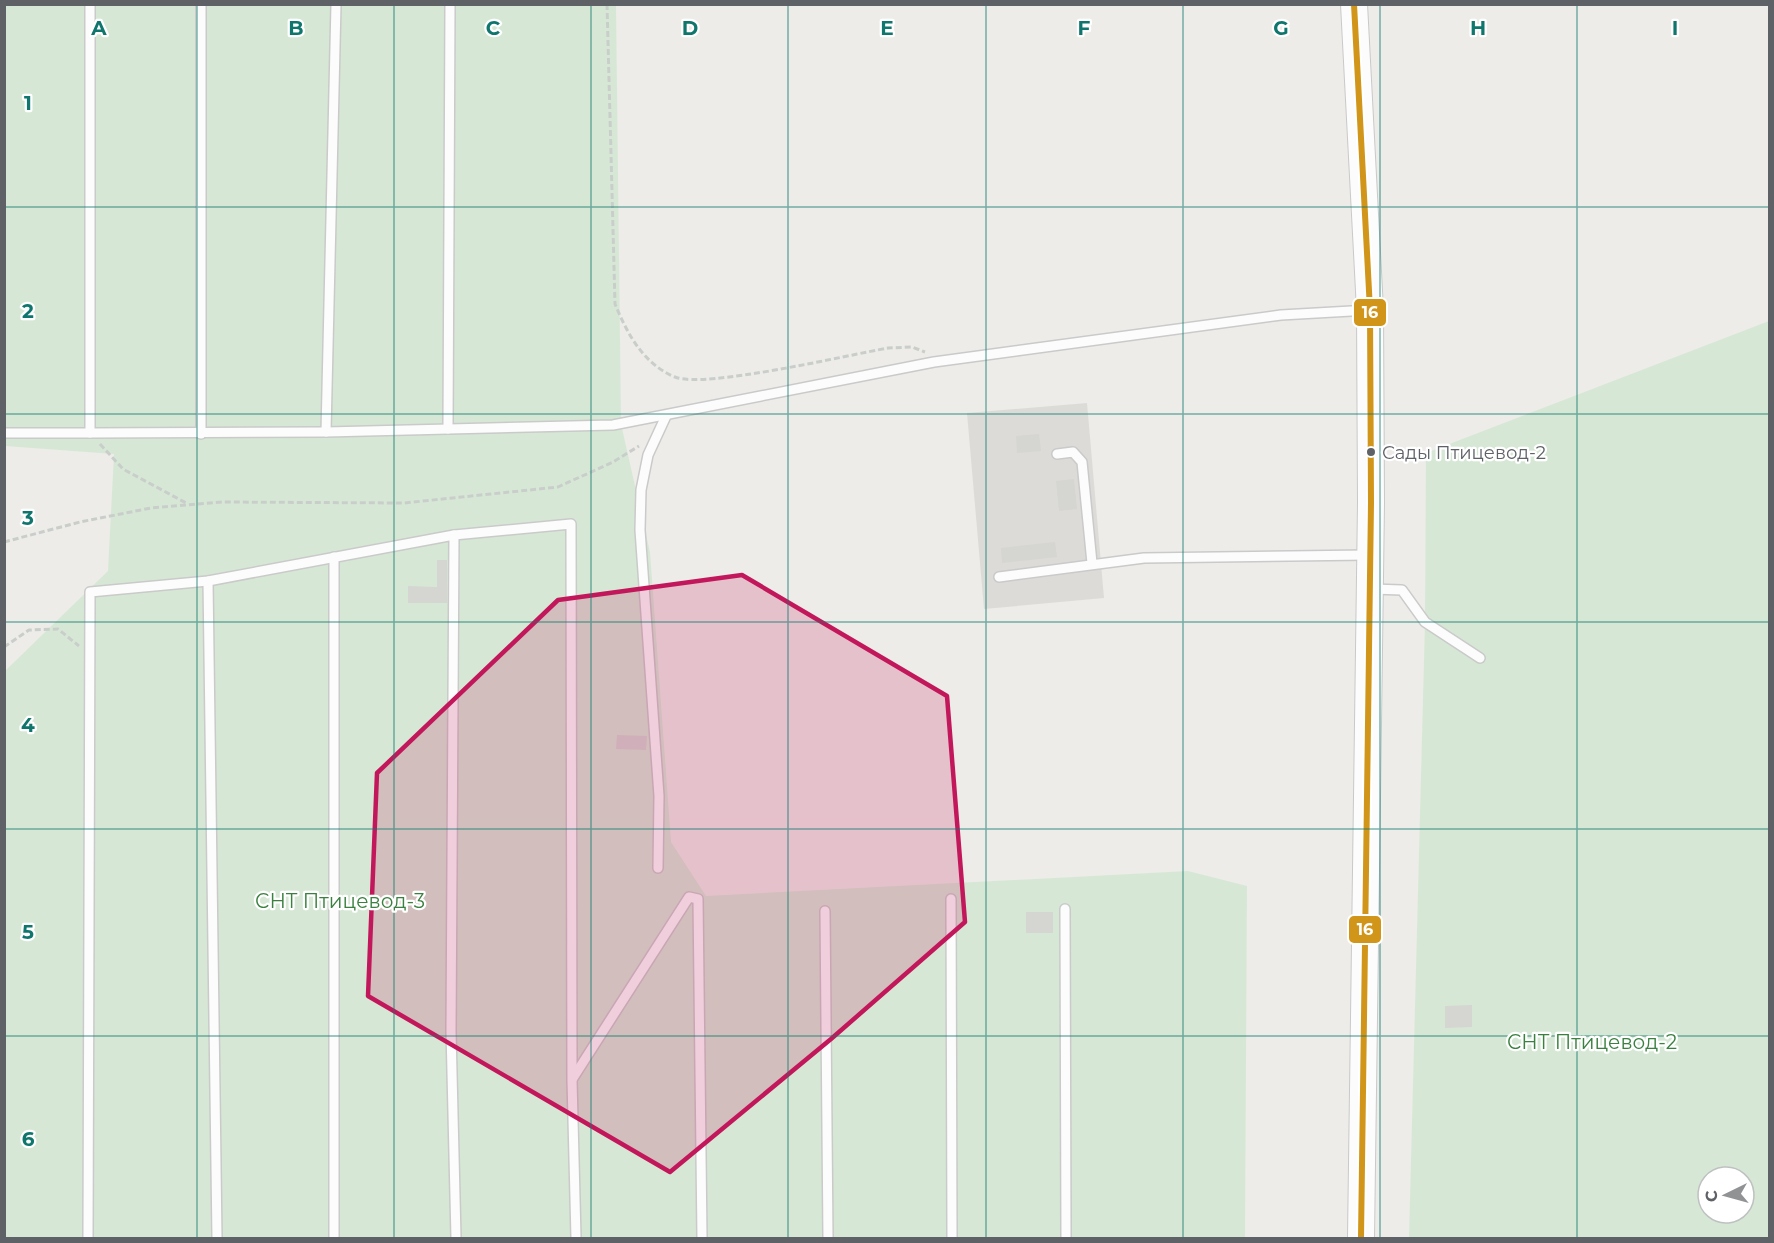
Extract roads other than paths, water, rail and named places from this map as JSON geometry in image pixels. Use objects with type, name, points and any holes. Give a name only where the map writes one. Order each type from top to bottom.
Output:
[{"type":"main road","points":[[1354,4],[1370,310],[1372,589],[1361,1239]]},
{"type":"lane","points":[[90,4],[90,433]]},
{"type":"lane","points":[[201,4],[201,434]]},
{"type":"lane","points":[[326,432],[336,4]]},
{"type":"lane","points":[[448,429],[450,4]]},
{"type":"lane","points":[[4,432],[201,434],[614,425],[934,362],[1281,315],[1370,310]]},
{"type":"lane","points":[[658,868],[659,796],[641,490],[648,455],[666,416]]},
{"type":"lane","points":[[1057,454],[1073,452],[1082,462],[1092,563]]},
{"type":"lane","points":[[88,1239],[90,591],[208,581],[454,535],[571,525],[572,1080],[576,1239]]},
{"type":"lane","points":[[454,535],[451,1031],[456,1239]]},
{"type":"lane","points":[[999,577],[1144,558],[1371,555]]},
{"type":"lane","points":[[334,557],[334,1239]]},
{"type":"lane","points":[[208,581],[217,1239]]},
{"type":"lane","points":[[1372,589],[1402,590],[1425,622],[1480,658]]},
{"type":"lane","points":[[572,1080],[689,897],[698,899],[702,1239]]},
{"type":"lane","points":[[951,899],[952,1239]]},
{"type":"lane","points":[[1065,909],[1066,1239]]},
{"type":"lane","points":[[825,911],[828,1239]]},
{"type":"place","name":"Сады Птицевод-2","points":[[1371,452]]},
{"type":"park label","name":"СНТ Птицевод-3","points":[[340,901]]},
{"type":"park label","name":"СНТ Птицевод-2","points":[[1592,1042]]}]
